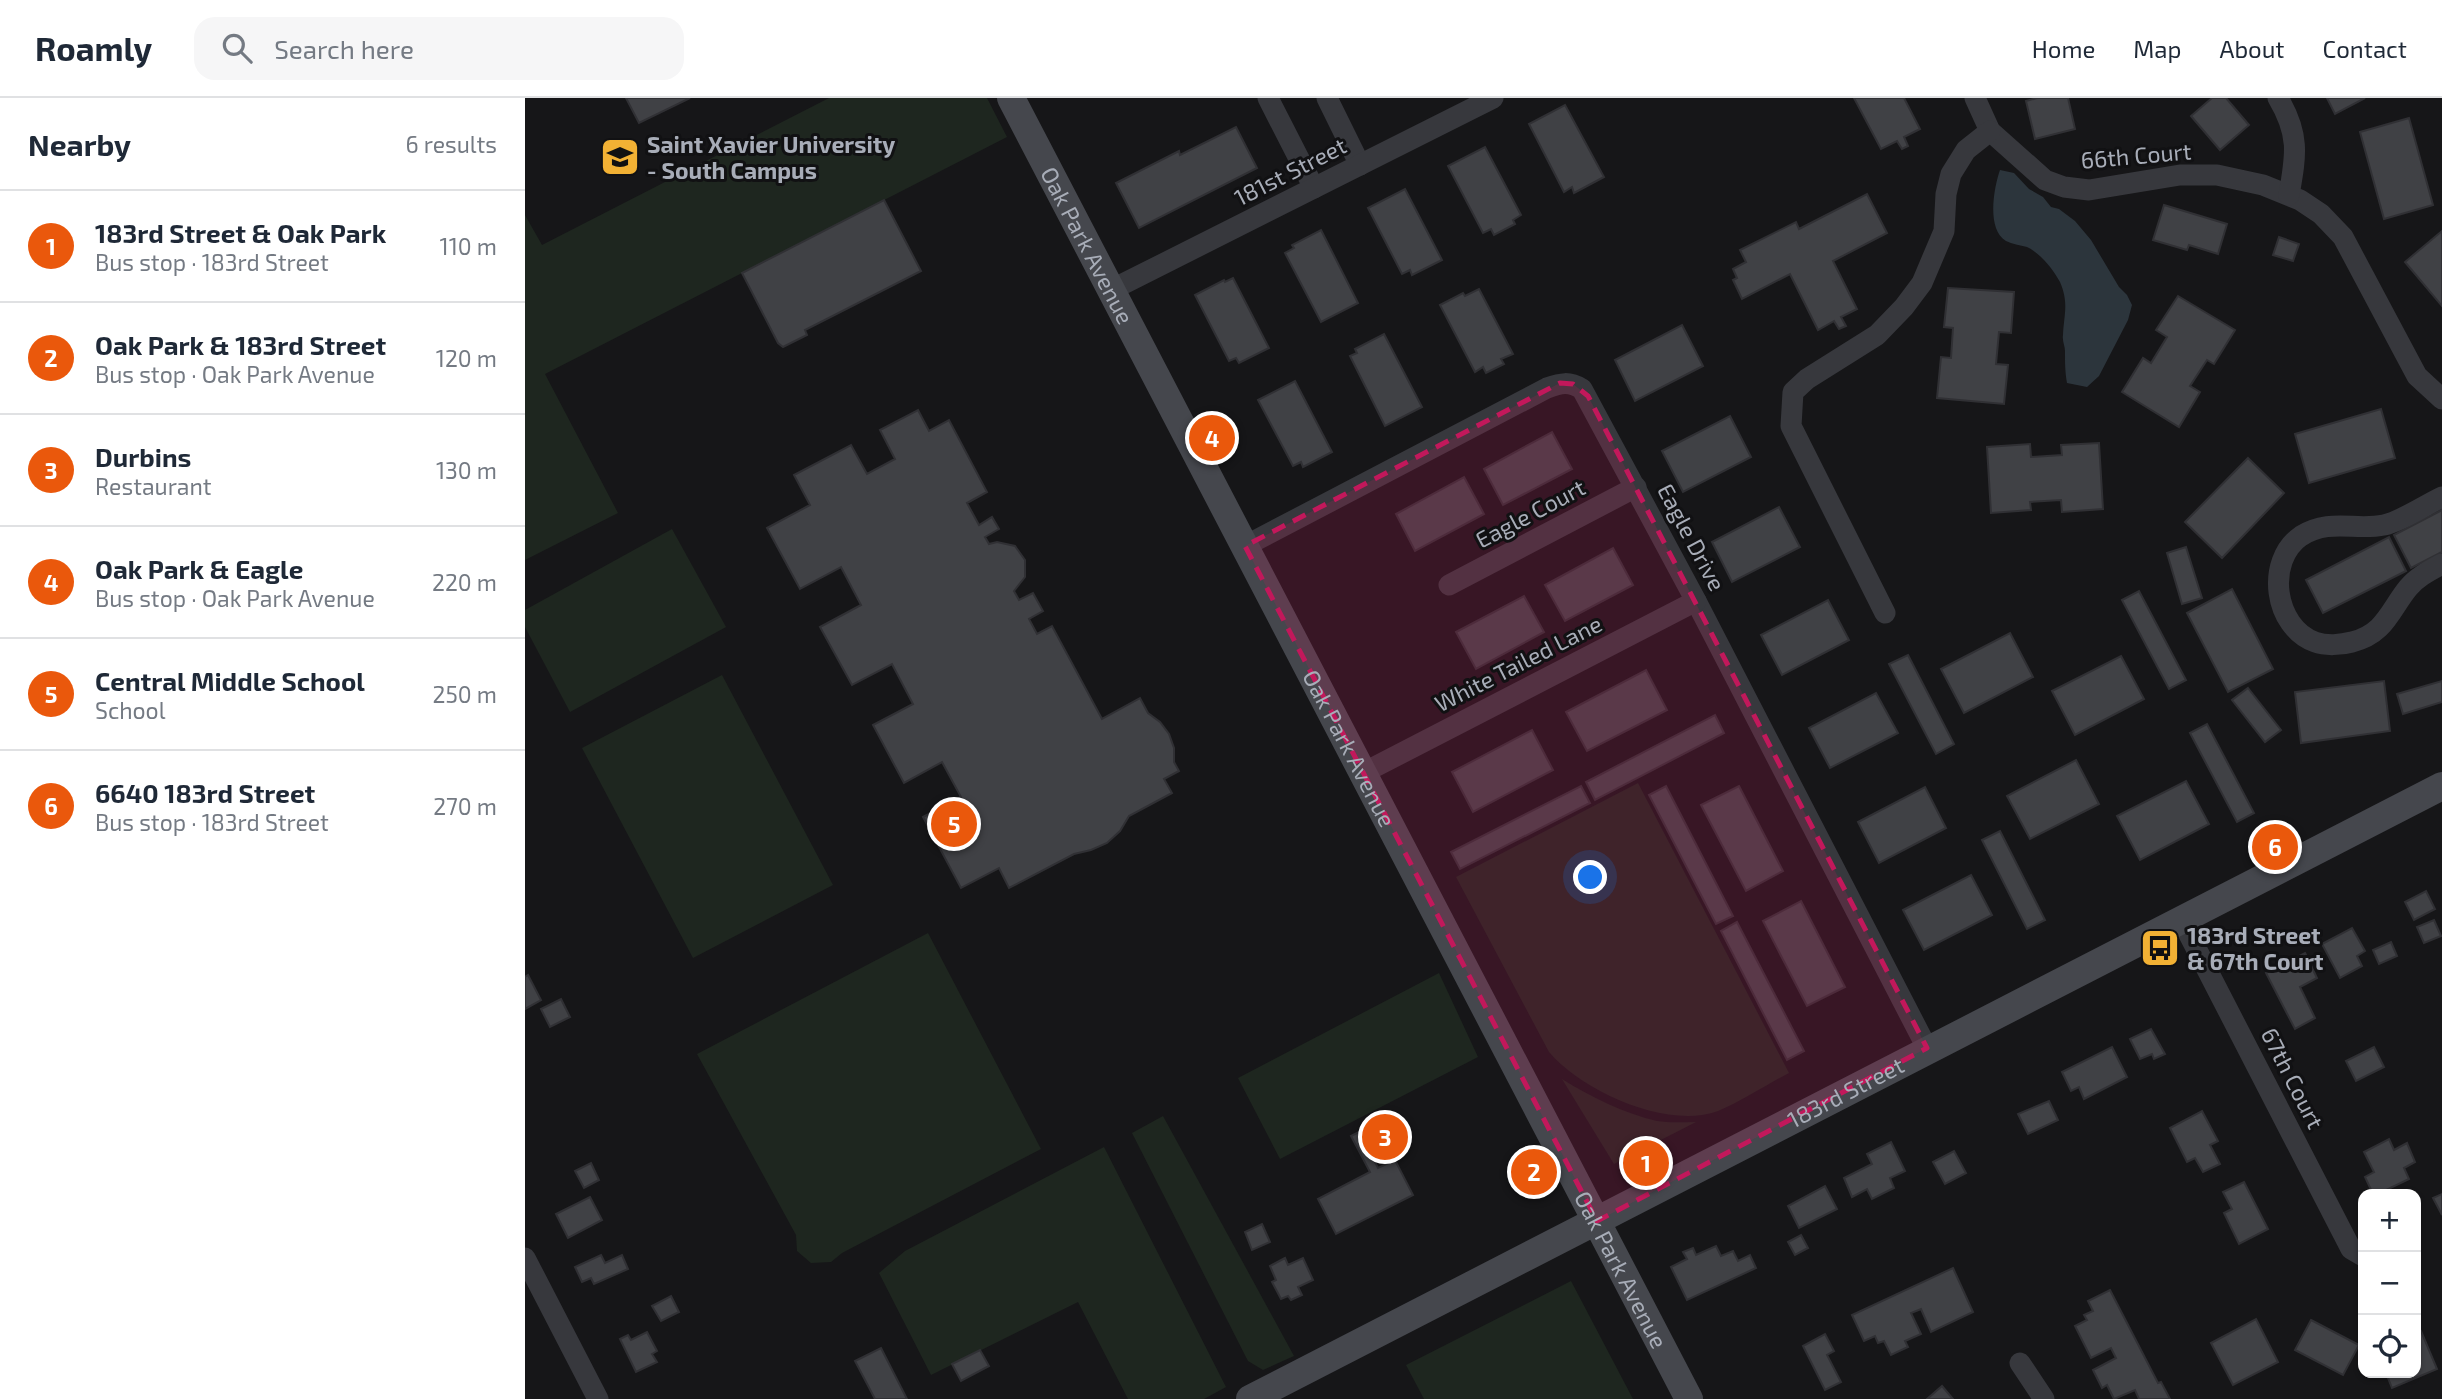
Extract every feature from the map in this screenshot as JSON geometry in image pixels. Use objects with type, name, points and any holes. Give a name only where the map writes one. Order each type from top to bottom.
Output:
[{"type":"street","name":"Oak Park Avenue","points":[[1011,98],[1689,1399]]},
{"type":"street","points":[[1268,98],[1314,188]]},
{"type":"street","points":[[1327,98],[1360,165]]},
{"type":"street","name":"181st Street","points":[[1111,290],[1493,98]]},
{"type":"street","name":"66th Court","points":[[1975,98],[1990,131],[2045,180],[2064,187],[2089,190],[2181,175],[2217,175],[2263,185],[2301,200],[2322,214],[2343,237],[2417,376],[2442,399]]},
{"type":"street","points":[[2278,98],[2291,124],[2296,153],[2289,195]]},
{"type":"street","points":[[1885,613],[1791,425],[1793,392],[1807,379],[1877,335],[1916,291],[1934,258],[1944,231],[1945,194],[1951,174],[1966,150],[1990,131]]},
{"type":"street","name":"Eagle Drive","points":[[1245,546],[1560,383],[1573,384],[1582,389],[1696,601],[1927,1048]]},
{"type":"street","name":"Eagle Court","points":[[1449,585],[1636,487]]},
{"type":"street","points":[[2442,497],[2386,524],[2322,527],[2300,537],[2284,554],[2278,572],[2279,591],[2284,611],[2297,629],[2314,642],[2336,645],[2355,642],[2370,635],[2385,622],[2406,590],[2420,575],[2442,564]]},
{"type":"street","name":"White Tailed Lane","points":[[1363,773],[1696,601]]},
{"type":"street","name":"183rd Street","points":[[1250,1399],[1927,1048],[2442,786]]},
{"type":"street","name":"67th Court","points":[[2181,919],[2351,1249],[2358,1253]]},
{"type":"street","points":[[525,1258],[598,1399]]},
{"type":"street","points":[[2020,1363],[2044,1399]]},
{"type":"highlighted area","points":[[1560,383],[1573,384],[1588,396],[1927,1048],[1597,1221],[1245,546]]},
{"type":"shaded area","points":[[829,98],[987,98],[1007,137],[545,374],[618,513],[525,560],[525,215],[542,245]]},
{"type":"shaded area","points":[[2000,170],[2014,173],[2051,207],[2059,209],[2075,221],[2091,240],[2132,305],[2128,320],[2099,376],[2087,387],[2067,383],[2063,337],[2065,302],[2060,282],[2037,253],[2006,241],[1996,227],[1993,207]]},
{"type":"shaded area","points":[[672,529],[726,627],[570,712],[525,627],[525,610]]},
{"type":"shaded area","points":[[722,675],[833,885],[693,958],[582,748]]},
{"type":"shaded area","points":[[1638,783],[1789,1073],[1727,1107],[1697,1116],[1651,1111],[1627,1103],[1604,1093],[1564,1067],[1549,1052],[1456,877]]},
{"type":"shaded area","points":[[928,933],[1041,1149],[842,1253],[831,1262],[811,1263],[797,1251],[796,1235],[697,1054]]},
{"type":"shaded area","points":[[1439,973],[1478,1057],[1280,1159],[1238,1078]]},
{"type":"shaded area","points":[[1562,1079],[1608,1104],[1644,1118],[1662,1122],[1696,1122],[1614,1164]]},
{"type":"shaded area","points":[[1163,1116],[1294,1356],[1263,1370],[1248,1361],[1132,1133]]},
{"type":"shaded area","points":[[1104,1147],[1226,1387],[1204,1399],[1128,1399],[1078,1302],[931,1375],[879,1273],[905,1251]]},
{"type":"shaded area","points":[[1571,1281],[1633,1399],[1424,1399],[1406,1365]]},
{"type":"building","points":[[626,98],[690,98],[639,123]]},
{"type":"building","points":[[1854,98],[1904,98],[1920,129],[1904,137],[1908,146],[1902,149],[1897,141],[1881,149]]},
{"type":"building","points":[[2037,98],[2068,98],[2075,129],[2035,139],[2026,101]]},
{"type":"building","points":[[2212,98],[2226,98],[2249,125],[2220,150],[2191,116]]},
{"type":"building","points":[[2327,98],[2365,98],[2335,114]]},
{"type":"building","points":[[1565,105],[1604,177],[1574,193],[1572,187],[1564,192],[1529,124]]},
{"type":"building","points":[[2409,118],[2433,205],[2384,219],[2360,132]]},
{"type":"building","points":[[1236,127],[1257,168],[1139,228],[1116,183],[1179,151],[1180,155]]},
{"type":"building","points":[[1485,147],[1521,215],[1513,220],[1515,224],[1494,235],[1491,229],[1483,233],[1448,166]]},
{"type":"building","points":[[1405,189],[1442,260],[1412,275],[1410,270],[1402,274],[1368,208]]},
{"type":"building","points":[[1867,194],[1887,233],[1833,261],[1857,309],[1841,317],[1846,326],[1839,329],[1834,321],[1818,330],[1790,274],[1742,299],[1733,280],[1737,278],[1733,269],[1746,262],[1740,250],[1796,222],[1799,229]]},
{"type":"building","points":[[884,200],[921,271],[805,330],[807,335],[783,347],[778,343],[742,273]]},
{"type":"building","points":[[2164,205],[2227,224],[2218,254],[2189,245],[2187,250],[2153,240]]},
{"type":"building","points":[[1321,230],[1358,303],[1321,322],[1285,253],[1294,248],[1292,245]]},
{"type":"building","points":[[2442,231],[2442,306],[2405,262]]},
{"type":"building","points":[[2279,237],[2299,244],[2293,261],[2273,255]]},
{"type":"building","points":[[1233,278],[1269,348],[1239,363],[1236,358],[1229,361],[1195,295]]},
{"type":"building","points":[[1948,288],[2014,292],[2011,333],[1999,332],[1996,364],[2008,365],[2004,404],[1937,398],[1941,357],[1951,358],[1953,328],[1944,327]]},
{"type":"building","points":[[1479,289],[1513,354],[1501,359],[1504,364],[1486,373],[1483,367],[1475,372],[1440,305],[1463,293],[1465,296]]},
{"type":"building","points":[[2178,296],[2235,330],[2214,364],[2207,360],[2190,386],[2200,392],[2179,427],[2122,392],[2143,358],[2151,363],[2167,337],[2156,330]]},
{"type":"building","points":[[1682,325],[1703,366],[1635,401],[1615,360]]},
{"type":"building","points":[[1384,334],[1422,407],[1385,426],[1350,356],[1357,353],[1355,349]]},
{"type":"building","points":[[1295,381],[1332,452],[1303,467],[1301,462],[1293,466],[1258,400]]},
{"type":"building","points":[[2381,409],[2395,458],[2309,483],[2295,434]]},
{"type":"building","points":[[918,410],[929,431],[949,420],[987,492],[967,503],[979,525],[992,517],[999,529],[985,537],[989,544],[997,542],[1015,546],[1025,560],[1025,577],[1014,591],[1019,600],[1033,593],[1043,611],[1029,619],[1037,634],[1052,626],[1102,719],[1140,698],[1148,713],[1160,722],[1169,734],[1174,748],[1174,762],[1179,771],[1164,779],[1172,793],[1129,816],[1120,831],[1107,843],[1074,854],[1009,888],[999,868],[961,888],[923,817],[961,797],[942,762],[904,783],[873,725],[913,704],[892,664],[852,685],[820,627],[861,605],[841,567],[800,589],[767,528],[810,505],[794,475],[851,445],[867,474],[895,459],[880,430]]},
{"type":"building","points":[[1730,416],[1751,457],[1683,492],[1662,451]]},
{"type":"building","points":[[1552,432],[1572,469],[1503,505],[1484,469]]},
{"type":"building","points":[[2099,443],[2103,509],[2062,512],[2061,500],[2030,502],[2031,510],[1991,513],[1987,447],[2030,444],[2031,457],[2062,455],[2061,445]]},
{"type":"building","points":[[2248,458],[2284,493],[2222,558],[2185,522]]},
{"type":"building","points":[[1464,477],[1484,514],[1415,551],[1396,514]]},
{"type":"building","points":[[1779,507],[1800,547],[1732,582],[1712,542]]},
{"type":"building","points":[[2442,510],[2442,552],[2411,568],[2394,535]]},
{"type":"building","points":[[2389,537],[2406,571],[2323,613],[2306,580]]},
{"type":"building","points":[[2186,547],[2202,598],[2182,604],[2167,553]]},
{"type":"building","points":[[1613,548],[1633,585],[1565,621],[1545,585]]},
{"type":"building","points":[[2232,589],[2273,669],[2228,692],[2187,613]]},
{"type":"building","points":[[2139,591],[2186,680],[2169,689],[2122,600]]},
{"type":"building","points":[[1524,596],[1544,632],[1476,669],[1456,632]]},
{"type":"building","points":[[1828,600],[1849,640],[1782,675],[1761,635]]},
{"type":"building","points":[[2010,633],[2033,677],[1964,713],[1941,669]]},
{"type":"building","points":[[1908,655],[1954,744],[1936,754],[1889,664]]},
{"type":"building","points":[[2121,656],[2144,699],[2075,735],[2052,691]]},
{"type":"building","points":[[1646,670],[1667,710],[1587,751],[1566,712]]},
{"type":"building","points":[[2384,681],[2390,731],[2301,743],[2295,692]]},
{"type":"building","points":[[2442,681],[2442,702],[2403,714],[2397,694]]},
{"type":"building","points":[[2248,688],[2281,730],[2265,742],[2232,700]]},
{"type":"building","points":[[1876,693],[1898,733],[1830,768],[1809,728]]},
{"type":"building","points":[[1715,715],[1724,733],[1595,800],[1586,782]]},
{"type":"building","points":[[2207,724],[2254,813],[2237,822],[2190,733]]},
{"type":"building","points":[[1532,730],[1553,770],[1473,812],[1452,772]]},
{"type":"building","points":[[2076,760],[2099,804],[2030,839],[2007,796]]},
{"type":"building","points":[[2186,781],[2209,824],[2140,860],[2117,816]]},
{"type":"building","points":[[1581,786],[1590,803],[1460,869],[1451,852]]},
{"type":"building","points":[[1666,786],[1733,916],[1716,924],[1649,795]]},
{"type":"building","points":[[1739,786],[1783,871],[1746,891],[1701,805]]},
{"type":"building","points":[[1925,787],[1946,828],[1879,863],[1858,822]]},
{"type":"building","points":[[2000,831],[2045,920],[2027,929],[1982,840]]},
{"type":"building","points":[[1971,875],[1992,915],[1924,950],[1903,910]]},
{"type":"building","points":[[2426,891],[2435,909],[2414,920],[2405,902]]},
{"type":"building","points":[[1801,901],[1845,987],[1807,1006],[1763,921]]},
{"type":"building","points":[[2434,920],[2441,936],[2424,943],[2417,927]]},
{"type":"building","points":[[1737,922],[1804,1051],[1787,1060],[1721,931]]},
{"type":"building","points":[[2352,928],[2365,951],[2357,956],[2362,966],[2340,978],[2322,944]]},
{"type":"building","points":[[2391,942],[2397,956],[2379,964],[2373,950]]},
{"type":"building","points":[[2305,953],[2317,978],[2300,987],[2315,1018],[2295,1029],[2266,973]]},
{"type":"building","points":[[528,975],[541,1000],[525,1009],[525,977]]},
{"type":"building","points":[[561,999],[570,1017],[550,1027],[541,1009]]},
{"type":"building","points":[[2151,1029],[2165,1054],[2154,1059],[2152,1054],[2140,1059],[2130,1039]]},
{"type":"building","points":[[2112,1047],[2127,1077],[2084,1099],[2079,1087],[2071,1091],[2062,1072]]},
{"type":"building","points":[[2374,1047],[2384,1067],[2356,1081],[2346,1061]]},
{"type":"building","points":[[2049,1101],[2058,1120],[2028,1134],[2018,1114]]},
{"type":"building","points":[[2202,1111],[2218,1141],[2210,1145],[2220,1164],[2203,1172],[2195,1158],[2187,1162],[2170,1128]]},
{"type":"building","points":[[1387,1118],[1402,1146],[1374,1160],[1378,1168],[1395,1160],[1413,1195],[1336,1234],[1318,1199],[1370,1172],[1351,1136]]},
{"type":"building","points":[[2389,1139],[2394,1150],[2407,1143],[2415,1162],[2404,1168],[2409,1179],[2388,1189],[2371,1189],[2365,1177],[2374,1172],[2364,1152]]},
{"type":"building","points":[[1891,1142],[1905,1171],[1890,1178],[1894,1188],[1872,1199],[1867,1189],[1852,1197],[1844,1178],[1872,1164],[1867,1154]]},
{"type":"building","points":[[1954,1151],[1966,1173],[1945,1184],[1933,1162]]},
{"type":"building","points":[[591,1163],[599,1180],[584,1188],[575,1171]]},
{"type":"building","points":[[2244,1182],[2268,1229],[2239,1244],[2224,1213],[2232,1209],[2223,1192]]},
{"type":"building","points":[[1825,1186],[1837,1209],[1799,1228],[1788,1206]]},
{"type":"building","points":[[2442,1194],[2442,1215],[2433,1198]]},
{"type":"building","points":[[590,1197],[602,1220],[568,1238],[556,1214]]},
{"type":"building","points":[[1262,1224],[1270,1242],[1252,1250],[1245,1232]]},
{"type":"building","points":[[1801,1235],[1808,1248],[1795,1255],[1788,1242]]},
{"type":"building","points":[[1716,1246],[1721,1256],[1733,1251],[1738,1261],[1750,1255],[1756,1268],[1687,1300],[1671,1267],[1687,1259],[1683,1252],[1693,1248],[1696,1255]]},
{"type":"building","points":[[601,1255],[605,1263],[622,1255],[628,1269],[594,1284],[591,1278],[582,1282],[575,1267]]},
{"type":"building","points":[[1285,1258],[1288,1265],[1303,1258],[1313,1280],[1298,1287],[1302,1295],[1291,1300],[1288,1296],[1281,1299],[1272,1282],[1276,1280],[1270,1266]]},
{"type":"building","points":[[1953,1268],[1973,1312],[1931,1332],[1921,1309],[1911,1313],[1921,1334],[1905,1341],[1908,1347],[1891,1355],[1884,1341],[1878,1343],[1875,1336],[1864,1341],[1852,1315]]},
{"type":"building","points":[[2110,1290],[2158,1383],[2161,1382],[2170,1399],[2139,1399],[2135,1390],[2114,1399],[2107,1385],[2102,1388],[2093,1370],[2116,1358],[2111,1348],[2091,1358],[2075,1326],[2087,1320],[2084,1315],[2093,1311],[2088,1301]]},
{"type":"building","points":[[671,1296],[679,1312],[661,1321],[652,1306]]},
{"type":"building","points":[[2256,1319],[2278,1362],[2233,1385],[2211,1343]]},
{"type":"building","points":[[2311,1320],[2358,1344],[2343,1375],[2295,1350]]},
{"type":"building","points":[[2421,1331],[2437,1369],[2421,1376]]},
{"type":"building","points":[[647,1332],[657,1351],[652,1354],[657,1362],[636,1372],[620,1339],[628,1335],[631,1340]]},
{"type":"building","points":[[1825,1334],[1834,1351],[1827,1355],[1841,1382],[1825,1390],[1803,1346]]},
{"type":"building","points":[[881,1348],[907,1399],[875,1399],[855,1361]]},
{"type":"building","points":[[980,1350],[989,1366],[961,1381],[952,1364]]},
{"type":"building","points":[[2388,1378],[2416,1378],[2392,1388]]},
{"type":"building","points":[[1942,1386],[1953,1399],[1927,1399]]},
{"type":"place","name":"Saint Xavier University - South Campus","points":[[620,157]]},
{"type":"place","name":"Oak Park & Eagle","points":[[1212,438]]},
{"type":"place","name":"Central Middle School","points":[[954,824]]},
{"type":"place","name":"6640 183rd Street","points":[[2275,847]]},
{"type":"place","name":"183rd Street & 67th Court","points":[[2160,948]]},
{"type":"place","name":"Durbins","points":[[1385,1137]]},
{"type":"place","name":"183rd Street & Oak Park","points":[[1646,1163]]},
{"type":"place","name":"Oak Park & 183rd Street","points":[[1534,1172]]}]
